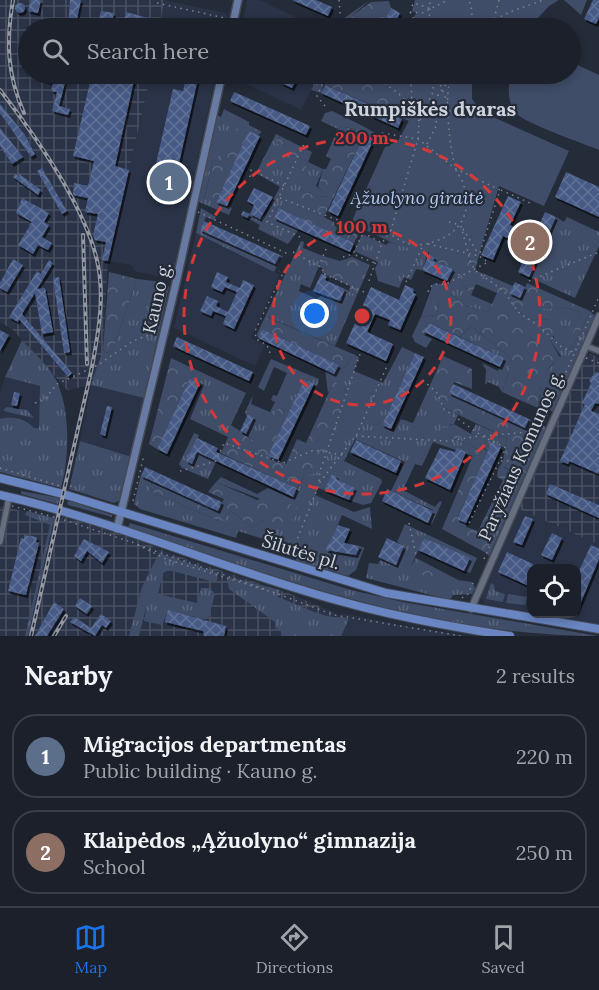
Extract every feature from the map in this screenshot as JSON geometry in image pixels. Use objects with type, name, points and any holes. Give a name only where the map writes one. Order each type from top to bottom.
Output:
[{"type":"main road","points":[[234,18],[238,0]]},
{"type":"main road","name":"Kauno g.","points":[[117,528],[220,84]]},
{"type":"main road","name":"Šilutės pl.","points":[[0,478],[122,512],[386,593],[599,629]]},
{"type":"main road","points":[[8,501],[14,481]]},
{"type":"main road","name":"Šilutės pl.","points":[[0,495],[8,501],[117,528],[133,538],[340,602],[420,622],[510,636]]},
{"type":"street","name":"Paryžiaus Komunos g.","points":[[471,609],[599,316]]},
{"type":"street","points":[[586,346],[599,351]]},
{"type":"street","points":[[0,542],[8,501]]},
{"type":"path","points":[[339,0],[340,18]]},
{"type":"path","points":[[430,0],[430,18]]},
{"type":"path","points":[[413,18],[410,12],[422,13],[448,0]]},
{"type":"path","points":[[467,0],[471,4],[472,16],[470,18]]},
{"type":"path","points":[[494,18],[499,0]]},
{"type":"path","points":[[500,18],[543,0]]},
{"type":"path","points":[[157,3],[225,18]]},
{"type":"path","points":[[412,6],[414,3],[431,9]]},
{"type":"path","points":[[322,84],[317,96],[325,106]]},
{"type":"path","points":[[386,84],[415,111]]},
{"type":"path","points":[[369,281],[382,243],[391,230],[418,139],[419,121],[411,84]]},
{"type":"path","points":[[427,145],[437,124],[429,100],[434,84]]},
{"type":"path","points":[[440,84],[448,105]]},
{"type":"path","points":[[419,121],[446,84]]},
{"type":"path","points":[[449,84],[448,111],[456,169],[464,186],[467,209],[461,226],[467,253],[475,270],[504,291],[518,312],[539,326],[556,343],[574,353]]},
{"type":"path","points":[[448,111],[501,111]]},
{"type":"path","points":[[382,132],[418,139],[456,169],[530,203]]},
{"type":"path","points":[[300,237],[267,222],[286,187],[304,144]]},
{"type":"path","points":[[250,177],[251,170],[286,187]]},
{"type":"path","points":[[272,180],[274,174]]},
{"type":"path","points":[[479,256],[500,190]]},
{"type":"path","points":[[279,198],[343,222],[382,243]]},
{"type":"path","points":[[197,212],[288,254]]},
{"type":"path","points":[[449,222],[461,226],[479,256]]},
{"type":"path","points":[[427,244],[447,237],[461,226]]},
{"type":"path","points":[[391,230],[393,236],[400,242],[411,245],[427,244],[467,253],[479,256],[488,262],[446,284],[433,284],[428,293]]},
{"type":"path","points":[[353,254],[362,234]]},
{"type":"path","points":[[406,282],[423,244]]},
{"type":"path","points":[[319,267],[326,249]]},
{"type":"path","points":[[294,252],[323,269],[322,273],[364,292]]},
{"type":"path","points":[[529,281],[599,252]]},
{"type":"path","points":[[343,257],[353,254],[375,263]]},
{"type":"path","points":[[270,353],[267,345],[256,339],[255,332],[282,275],[279,271]]},
{"type":"path","points":[[484,559],[599,297]]},
{"type":"path","points":[[35,403],[45,400],[57,384],[98,365],[126,344],[156,332]]},
{"type":"path","points":[[320,482],[318,479],[326,451],[360,354]]},
{"type":"path","points":[[582,356],[599,363]]},
{"type":"path","points":[[291,555],[320,482],[355,436],[387,366]]},
{"type":"path","points":[[423,380],[437,393],[444,409],[482,436],[506,448],[468,525]]},
{"type":"path","points":[[355,436],[364,439],[448,441],[540,431]]},
{"type":"path","points":[[180,471],[216,461],[224,443],[283,463],[314,450],[343,453],[347,456]]},
{"type":"path","points":[[133,501],[144,455]]},
{"type":"path","points":[[500,461],[527,461]]},
{"type":"path","points":[[0,468],[64,487],[72,486]]},
{"type":"path","points":[[8,501],[58,518],[133,538],[334,615],[461,636]]},
{"type":"path","points":[[409,524],[416,555]]},
{"type":"path","points":[[133,538],[166,559],[270,591]]},
{"type":"path","points":[[462,598],[468,594],[474,581]]},
{"type":"shaded area","points":[[0,0],[164,0],[161,18],[18,18],[18,84],[149,84],[108,261],[103,349],[91,385],[67,390],[13,330],[0,322]]},
{"type":"shaded area","points":[[164,0],[226,13],[228,17],[228,18],[161,18]]},
{"type":"shaded area","points":[[247,0],[259,0],[298,18],[244,18]]},
{"type":"shaded area","points":[[149,84],[214,84],[173,274],[165,278],[134,271],[132,265],[108,261]]},
{"type":"shaded area","points":[[247,84],[314,84],[301,110]]},
{"type":"shaded area","points":[[196,233],[280,275],[251,338],[265,345],[255,366],[174,328]]},
{"type":"shaded area","points":[[590,354],[599,357],[599,545],[517,508],[583,360]]},
{"type":"shaded area","points":[[5,377],[40,386],[39,428],[34,428],[27,421],[7,417],[0,419],[0,394]]},
{"type":"shaded area","points":[[91,385],[144,398],[132,457],[80,441]]},
{"type":"shaded area","points":[[0,506],[54,518],[55,513],[118,532],[172,554],[291,594],[349,619],[341,636],[0,636]]},
{"type":"shaded area","points":[[517,508],[599,545],[599,624],[564,618],[581,618],[581,564],[527,564],[527,611],[484,604],[480,593]]},
{"type":"shaded area","points":[[338,612],[410,627],[471,636],[341,636],[349,619]]},
{"type":"green space","points":[[370,0],[352,18],[344,18]]},
{"type":"green space","points":[[415,0],[559,0],[549,6],[538,18],[414,18],[416,13],[412,11]]},
{"type":"green space","points":[[564,0],[587,0],[581,15]]},
{"type":"green space","points":[[389,1],[391,8],[386,18],[352,18],[352,16],[371,2]]},
{"type":"green space","points":[[581,67],[599,75],[599,150],[532,123],[517,114],[511,105],[509,84],[581,84]]},
{"type":"green space","points":[[314,84],[324,84],[321,93],[311,90]]},
{"type":"green space","points":[[381,84],[421,84],[457,257],[429,250],[422,270],[416,269],[411,280],[404,277],[399,288],[378,281],[375,269],[378,262],[354,251],[362,234],[386,245],[389,242],[400,246],[407,125],[413,113]]},
{"type":"green space","name":"Ąžuolyno giraitė","points":[[381,84],[472,84],[472,99],[482,112],[569,151],[544,206],[499,186],[477,261],[399,246],[351,223],[385,147],[398,141],[413,113],[399,96]]},
{"type":"green space","points":[[383,84],[399,96],[413,113],[409,121],[325,85]]},
{"type":"green space","points":[[224,109],[249,122],[249,125],[262,132],[220,162],[213,160],[204,199],[212,195],[216,202],[232,208],[229,215],[197,201],[217,115],[221,117]]},
{"type":"green space","points":[[332,111],[361,125],[358,130],[341,126],[338,129],[321,121],[325,113]]},
{"type":"green space","points":[[361,125],[375,133],[374,139],[364,135],[324,217],[358,235],[354,243],[294,216],[300,206],[300,190],[319,197],[328,196],[318,187],[323,169],[326,169],[331,159],[326,156],[338,129],[341,126],[357,130]]},
{"type":"green space","points":[[233,128],[249,131],[216,202],[212,196],[204,200],[213,160],[220,162]]},
{"type":"green space","points":[[276,134],[280,136],[277,143],[289,148],[282,163],[302,174],[308,162],[323,169],[316,186],[329,196],[319,197],[300,190],[300,206],[294,216],[277,209],[274,218],[299,229],[288,244],[258,229],[260,225],[247,218],[250,214],[260,219],[265,215],[280,187],[256,173]]},
{"type":"green space","points":[[280,136],[312,152],[303,175],[281,164],[288,148],[277,143]]},
{"type":"green space","points":[[496,193],[475,270],[513,286],[510,293],[520,298],[527,283],[590,311],[572,349],[568,347],[580,312],[564,307],[519,312],[531,320],[550,319],[557,327],[551,342],[561,359],[545,373],[538,408],[502,392],[511,366],[510,357],[471,326],[460,337],[429,323],[424,335],[432,339],[426,348],[415,342],[412,336],[421,317],[437,315],[439,301],[445,296],[452,295],[466,306],[488,312],[497,293],[476,284],[471,295],[453,269],[433,261],[435,257],[429,254],[429,250],[456,256]]},
{"type":"green space","points":[[201,208],[216,217],[214,220],[206,217],[200,230],[275,264],[280,255],[283,256],[274,272],[196,233]]},
{"type":"green space","points":[[556,217],[564,222],[567,217],[599,232],[599,246],[575,298],[529,277]]},
{"type":"green space","points":[[301,241],[304,242],[303,248],[323,256],[310,288],[301,284],[299,291],[317,299],[323,294],[340,301],[345,289],[357,295],[335,346],[268,317],[258,338],[257,334]]},
{"type":"green space","points":[[323,256],[340,261],[352,257],[370,265],[357,295],[349,292],[350,286],[322,273],[323,269],[319,266]]},
{"type":"green space","points":[[453,269],[471,295],[492,304],[488,312],[466,306],[452,295],[439,301],[437,315],[421,317],[433,284],[446,284]]},
{"type":"green space","points":[[109,272],[137,279],[113,350],[107,353],[103,349]]},
{"type":"green space","points":[[137,279],[162,282],[169,287],[144,398],[91,385],[103,349],[107,353],[113,350]]},
{"type":"green space","points":[[564,307],[580,312],[569,347],[572,349],[590,311],[595,316],[553,411],[538,408],[542,376],[561,356],[551,342],[554,337],[550,319],[531,320],[518,311]]},
{"type":"green space","points":[[267,317],[353,354],[345,368],[262,329]]},
{"type":"green space","points":[[471,326],[510,357],[511,366],[502,392],[499,387],[488,382],[485,385],[486,370],[482,363],[498,371],[504,358],[460,337]]},
{"type":"green space","points":[[22,340],[50,371],[63,400],[67,446],[61,488],[0,472],[0,419],[9,417],[18,419],[34,428],[39,428],[40,386],[5,377]]},
{"type":"green space","points":[[402,347],[415,353],[382,425],[394,432],[401,419],[413,423],[431,383],[444,408],[458,415],[454,424],[449,425],[450,437],[476,448],[473,456],[433,442],[422,466],[415,464],[403,490],[435,507],[440,501],[442,502],[432,524],[428,523],[433,510],[391,491],[405,462],[355,439],[344,461],[381,479],[382,482],[371,503],[363,505],[349,500],[354,488],[336,479],[337,476],[332,474],[324,490],[318,488],[315,495],[354,512],[370,507],[372,529],[342,515],[327,550],[356,555],[360,546],[364,548],[356,570],[348,576],[296,561],[297,555],[273,542],[238,531],[236,538],[140,509],[134,504],[143,466],[141,476],[152,481],[150,491],[221,522],[231,511],[252,527],[265,520],[263,500],[216,482],[221,477],[257,494],[268,488],[292,499],[338,414],[347,390],[334,382],[328,393],[325,369],[334,373],[339,365],[345,368],[353,354],[359,357],[354,371],[383,383]]},
{"type":"green space","points":[[443,356],[472,369],[472,389],[454,382],[449,393],[525,428],[533,437],[524,461],[503,461],[507,438],[444,408],[431,383]]},
{"type":"green space","points":[[171,358],[190,367],[190,378],[157,449],[149,444]]},
{"type":"green space","points":[[271,359],[319,379],[317,386],[304,380],[289,412],[279,407],[258,445],[246,434],[254,417],[248,414],[247,417],[245,412],[253,395],[251,404],[270,412],[275,402],[271,400],[273,395],[277,396],[287,373],[274,367],[264,391],[258,387]]},
{"type":"green space","points":[[190,367],[246,393],[231,425],[240,431],[222,451],[228,437],[190,419],[204,385],[190,378]]},
{"type":"green space","points":[[355,377],[375,386],[354,430],[338,423]]},
{"type":"green space","points":[[334,381],[347,390],[320,471],[304,477],[297,488],[220,453],[240,431],[258,444],[279,407],[289,412],[269,456],[286,464],[297,439],[306,443]]},
{"type":"green space","points":[[7,407],[27,410],[34,418],[3,410]]},
{"type":"green space","points":[[529,419],[546,427],[489,556],[486,553],[519,478],[505,467],[498,469],[503,461],[525,461],[525,428]]},
{"type":"green space","points":[[454,424],[485,442],[484,449],[488,452],[457,518],[466,523],[466,527],[478,531],[503,480],[497,477],[498,469],[504,467],[519,478],[486,553],[442,529],[476,448],[440,434],[442,428]]},
{"type":"green space","points":[[476,424],[507,438],[505,448],[492,443],[488,452],[471,433]]},
{"type":"green space","points":[[194,433],[199,435],[192,450],[213,459],[216,452],[220,453],[208,479],[182,468],[179,464]]},
{"type":"green space","points":[[80,441],[132,457],[120,500],[114,503],[69,489]]},
{"type":"green space","points":[[152,481],[218,511],[224,499],[208,492],[216,482],[257,500],[271,494],[301,510],[285,528],[265,520],[252,527],[231,511],[221,522],[150,491]]},
{"type":"green space","points":[[21,491],[60,498],[58,504],[21,494]]},
{"type":"green space","points":[[67,502],[112,515],[112,517],[68,505]]},
{"type":"green space","points":[[27,511],[54,518],[28,636],[25,636],[50,525],[25,515]]},
{"type":"green space","points":[[130,523],[351,590],[403,602],[598,636],[537,633],[477,626],[359,601],[243,566],[128,527]]},
{"type":"green space","points":[[405,524],[477,558],[470,573],[464,571],[469,558],[424,538],[411,566],[464,584],[458,580],[472,582],[475,588],[472,594],[453,595],[450,600],[366,578],[369,563],[378,564],[381,558],[396,564],[404,546],[397,542]]},
{"type":"green space","points":[[159,553],[218,573],[217,581],[214,582],[169,570],[163,573],[158,594],[197,603],[201,588],[210,588],[215,594],[209,616],[205,619],[168,611],[162,625],[144,621],[147,603],[139,636],[129,636],[142,587]]},
{"type":"green space","points":[[416,558],[464,583],[462,591],[413,571],[411,566]]},
{"type":"green space","points":[[229,577],[280,590],[278,597],[322,615],[349,619],[341,636],[281,636],[282,630],[275,628],[275,622],[229,589],[227,580]]},
{"type":"green space","points":[[491,583],[495,591],[505,594],[503,602],[486,599]]},
{"type":"green space","points":[[508,594],[527,597],[525,605],[506,603]]},
{"type":"building","points":[[31,0],[41,0],[38,13],[28,11]]},
{"type":"building","points":[[70,0],[81,0],[77,18],[69,18]]},
{"type":"building","points":[[292,0],[316,0],[332,7],[328,16]]},
{"type":"building","points":[[593,0],[599,0],[599,18],[596,24],[584,19]]},
{"type":"building","points":[[20,3],[25,8],[20,13],[15,8]]},
{"type":"building","points":[[391,8],[400,13],[398,18],[386,18]]},
{"type":"building","points":[[101,11],[114,13],[113,18],[99,18]]},
{"type":"building","points":[[126,12],[148,18],[124,18]]},
{"type":"building","points":[[53,84],[65,84],[59,106],[70,109],[68,115],[52,111],[57,92],[51,91]]},
{"type":"building","points":[[90,84],[133,84],[115,166],[129,170],[108,261],[102,260],[106,242],[95,240],[93,235],[98,214],[85,212],[88,198],[73,195],[74,183],[88,186],[94,161],[73,156]]},
{"type":"building","points":[[185,84],[197,84],[171,199],[149,194],[173,89],[183,91]]},
{"type":"building","points":[[325,85],[402,119],[398,128],[321,93]]},
{"type":"building","points":[[234,92],[310,126],[306,135],[230,101]]},
{"type":"building","points":[[0,104],[25,135],[35,154],[31,157],[0,113]]},
{"type":"building","points":[[0,128],[23,157],[12,164],[0,146]]},
{"type":"building","points":[[249,131],[260,136],[227,206],[216,202]]},
{"type":"building","points":[[364,135],[374,139],[338,216],[328,211]]},
{"type":"building","points":[[42,168],[67,211],[62,214],[37,171]]},
{"type":"building","points":[[566,172],[599,187],[599,217],[555,197]]},
{"type":"building","points":[[18,173],[41,190],[38,195],[13,177],[15,174],[20,177]]},
{"type":"building","points":[[254,188],[273,197],[260,219],[250,214],[254,205],[247,201]]},
{"type":"building","points":[[508,196],[521,202],[510,225],[534,236],[545,212],[556,217],[529,277],[518,272],[529,248],[503,236],[493,260],[481,255]]},
{"type":"building","points":[[22,198],[49,213],[44,222],[49,225],[42,237],[52,243],[48,250],[38,245],[33,254],[18,245],[32,222],[16,213]]},
{"type":"building","points":[[278,208],[354,243],[350,252],[274,218]]},
{"type":"building","points":[[243,211],[250,214],[247,218],[241,215]]},
{"type":"building","points":[[204,221],[280,255],[275,264],[200,230]]},
{"type":"building","points":[[429,254],[435,257],[433,261],[453,269],[447,281],[422,270]]},
{"type":"building","points":[[13,259],[23,265],[7,292],[0,288],[0,283]]},
{"type":"building","points":[[49,260],[53,263],[37,289],[45,288],[53,332],[42,334],[35,293],[22,314],[72,373],[68,377],[19,319],[18,322],[9,317],[37,271],[41,274]]},
{"type":"building","points":[[217,272],[228,277],[226,282],[240,288],[243,280],[254,285],[234,329],[223,324],[226,316],[213,311],[211,316],[200,311],[207,296],[218,301],[216,306],[228,312],[237,292],[225,287],[222,292],[211,287]]},
{"type":"building","points":[[321,274],[327,276],[325,280],[345,289],[340,301],[313,291]]},
{"type":"building","points":[[59,277],[70,352],[64,353],[53,278]]},
{"type":"building","points":[[515,282],[525,287],[520,298],[509,293]]},
{"type":"building","points":[[405,285],[414,289],[413,293],[416,294],[400,330],[388,325],[390,320],[375,314],[367,332],[393,344],[386,361],[346,343],[371,287],[399,300]]},
{"type":"building","points":[[429,323],[504,358],[500,367],[424,332]]},
{"type":"building","points":[[262,329],[339,365],[334,374],[258,338]]},
{"type":"building","points":[[0,330],[9,335],[0,351]]},
{"type":"building","points":[[177,337],[253,372],[249,381],[173,346]]},
{"type":"building","points":[[415,353],[424,357],[391,429],[382,425]]},
{"type":"building","points":[[596,372],[599,373],[599,404],[595,403],[591,411],[599,414],[599,474],[569,461],[568,464],[560,461],[585,404],[582,403],[591,383],[589,380]]},
{"type":"building","points":[[190,378],[200,383],[167,454],[157,449]]},
{"type":"building","points":[[304,380],[314,384],[278,460],[268,456]]},
{"type":"building","points":[[453,384],[529,419],[525,428],[449,393]]},
{"type":"building","points":[[14,392],[20,393],[17,406],[11,405]]},
{"type":"building","points":[[107,406],[112,407],[105,436],[100,434]]},
{"type":"building","points":[[248,414],[254,417],[246,434],[240,431]]},
{"type":"building","points":[[197,438],[218,448],[216,452],[297,488],[293,497],[197,452],[192,464],[186,461]]},
{"type":"building","points":[[356,440],[401,461],[396,473],[350,452]]},
{"type":"building","points":[[492,442],[501,447],[466,523],[457,519]]},
{"type":"building","points":[[440,448],[455,452],[457,448],[466,452],[450,490],[425,478]]},
{"type":"building","points":[[145,467],[222,502],[218,511],[141,476]]},
{"type":"building","points":[[332,474],[337,476],[336,479],[355,488],[349,500],[324,490]]},
{"type":"building","points":[[550,484],[599,505],[599,518],[546,494]]},
{"type":"building","points":[[387,489],[433,511],[428,523],[382,501]]},
{"type":"building","points":[[525,516],[533,519],[522,545],[513,542]]},
{"type":"building","points":[[338,525],[350,529],[344,543],[360,546],[356,555],[326,550]]},
{"type":"building","points":[[552,533],[562,538],[552,560],[541,555]]},
{"type":"building","points":[[24,535],[37,537],[36,542],[39,543],[26,595],[8,591],[21,538],[24,539]]},
{"type":"building","points":[[387,538],[404,546],[396,565],[378,557]]},
{"type":"building","points":[[424,538],[470,558],[464,571],[418,550]]},
{"type":"building","points":[[84,539],[109,552],[102,563],[87,551],[81,561],[74,556]]},
{"type":"building","points":[[591,545],[599,549],[599,559],[581,602],[581,566]]},
{"type":"building","points":[[507,552],[533,564],[527,564],[527,585],[498,572]]},
{"type":"building","points":[[80,598],[92,606],[87,614],[75,606]]},
{"type":"building","points":[[54,602],[64,609],[47,636],[35,636]]},
{"type":"building","points":[[168,610],[226,626],[224,636],[204,636],[203,631],[165,622]]},
{"type":"building","points":[[101,614],[111,621],[106,628],[102,625],[95,636],[70,622],[74,617],[91,628]]},
{"type":"railway","points":[[13,0],[9,30],[11,71],[24,113]]},
{"type":"railway","points":[[0,90],[47,155],[76,206],[96,257],[101,291],[99,324],[92,367],[31,636]]},
{"type":"railway","points":[[83,235],[87,364]]},
{"type":"railway","points":[[54,636],[66,616]]},
{"type":"place","name":"Migracijos departmentas","points":[[169,182]]},
{"type":"place","name":"Klaipėdos „Ąžuolyno“ gimnazija","points":[[530,242]]},
{"type":"district","name":"Rumpiškės dvaras","points":[[430,109]]}]
